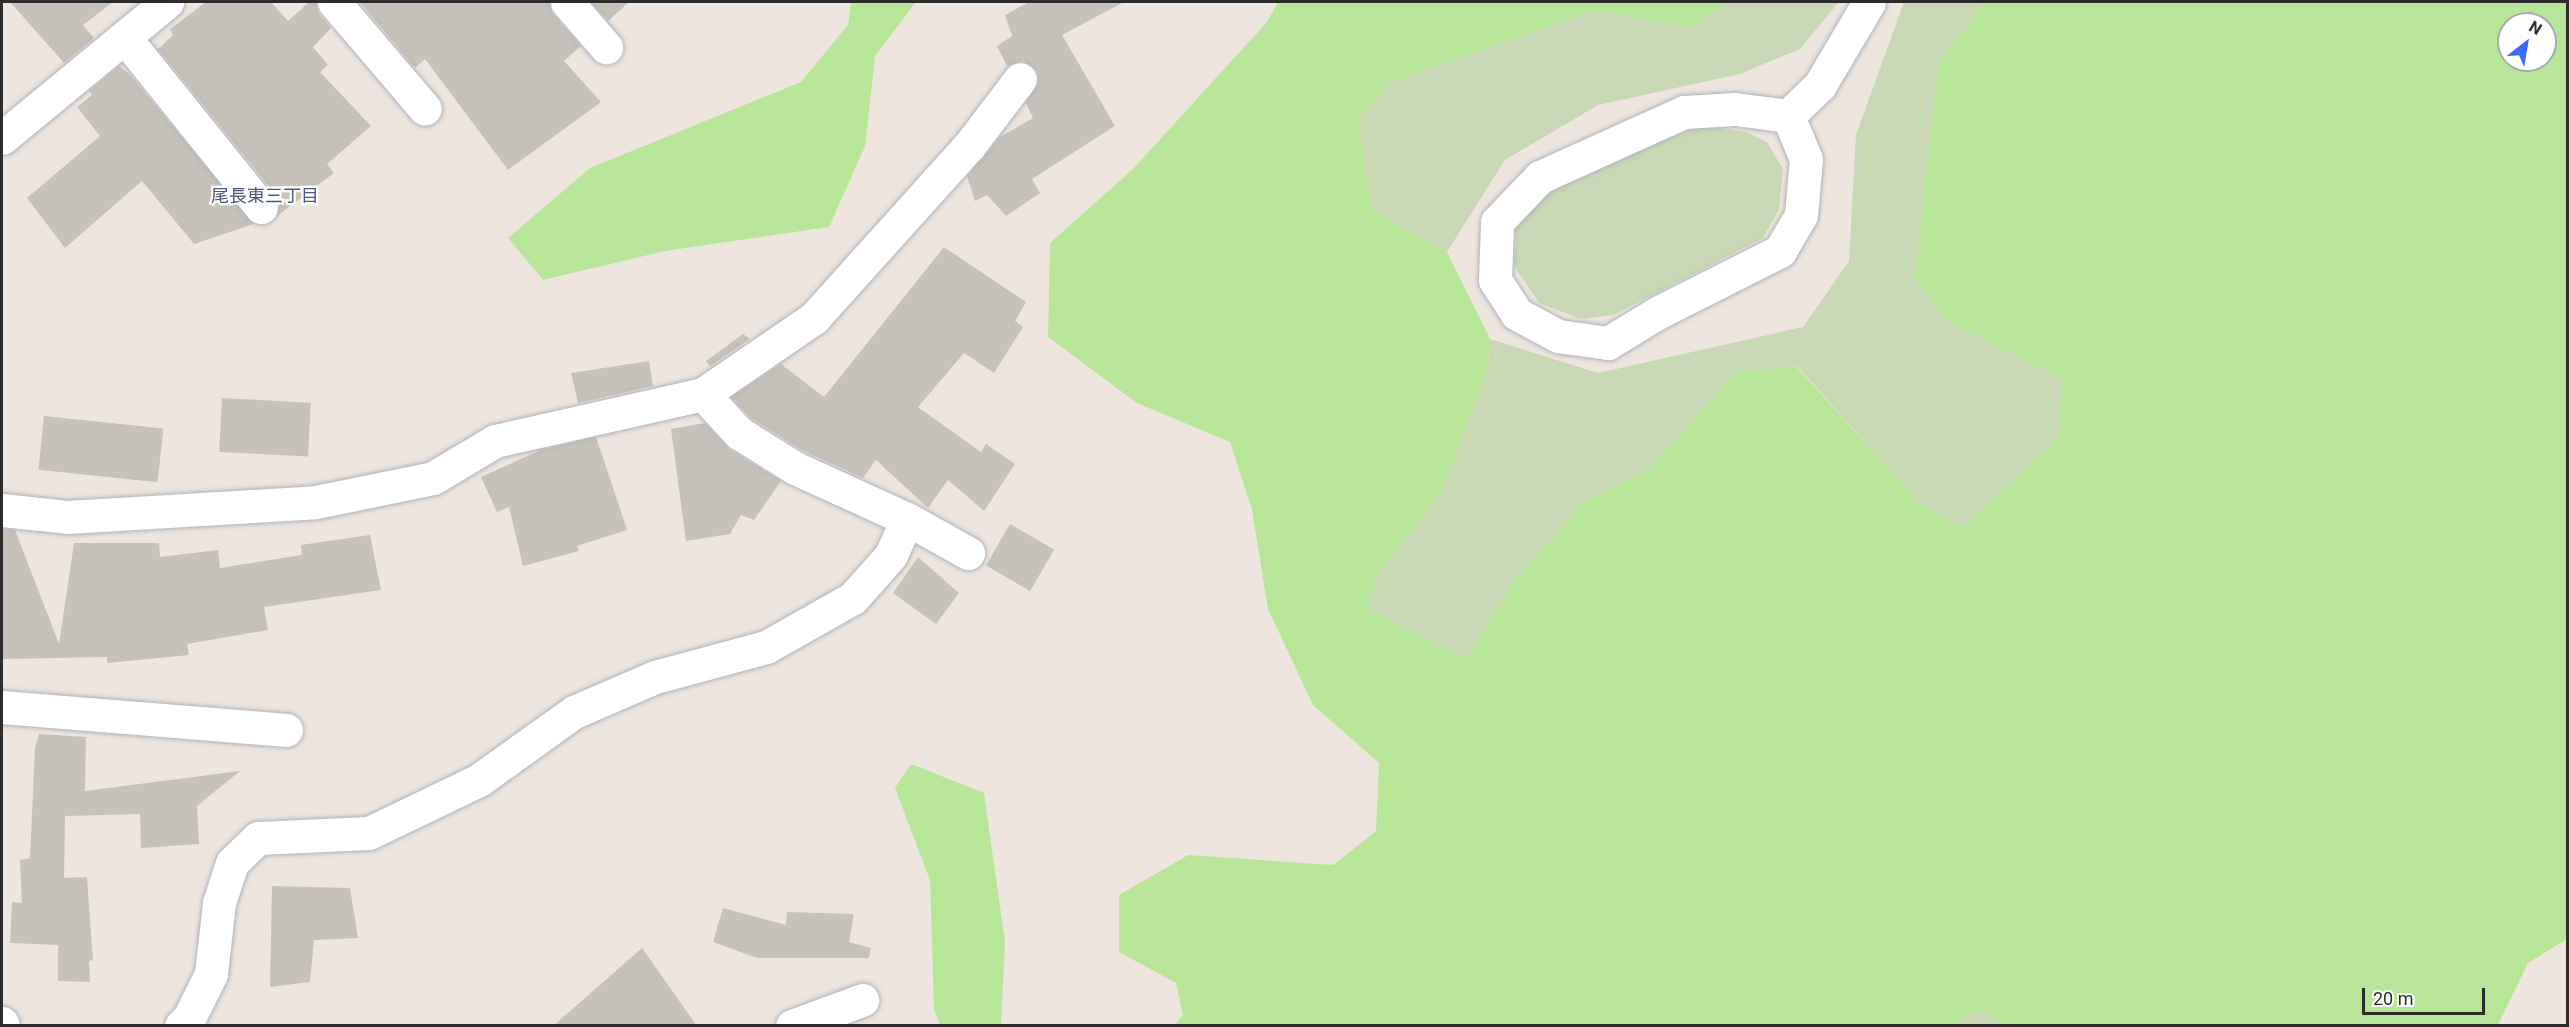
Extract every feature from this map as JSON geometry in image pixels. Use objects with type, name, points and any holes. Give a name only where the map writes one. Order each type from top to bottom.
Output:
[{"type":"street","points":[[2,138],[167,2]]},
{"type":"street","points":[[334,2],[425,109]]},
{"type":"street","points":[[567,2],[606,47]]},
{"type":"street","points":[[1788,116],[1820,85],[1869,2]]},
{"type":"street","points":[[125,38],[261,207]]},
{"type":"street","points":[[2,510],[67,517],[316,502],[433,478],[495,441],[703,394],[814,318],[969,146],[1020,79]]},
{"type":"street","points":[[1734,109],[1788,116],[1806,159],[1801,215],[1780,251],[1659,312],[1608,342],[1558,336],[1517,314],[1494,280],[1497,222],[1540,177],[1684,112],[1734,109]]},
{"type":"street","points":[[703,394],[739,433],[795,468],[907,519],[968,553]]},
{"type":"street","points":[[181,1026],[189,1018],[211,974],[219,903],[231,863],[258,838],[369,833],[479,780],[574,712],[655,677],[766,647],[852,598],[891,555],[907,519]]},
{"type":"street","points":[[2,707],[286,730]]},
{"type":"street","points":[[792,1026],[862,1000]]},
{"type":"green space","points":[[851,2],[916,2],[875,56],[865,146],[829,227],[665,251],[543,280],[508,238],[590,168],[801,82],[848,25]]},
{"type":"green space","points":[[1278,2],[1728,2],[1692,28],[1593,11],[1371,209],[1447,252],[1490,339],[1487,372],[1441,493],[1378,574],[1466,659],[1517,577],[1584,502],[1649,469],[1736,372],[1796,366],[1922,506],[2061,379],[1947,321],[1915,277],[1938,65],[1984,2],[2567,2],[2567,939],[2528,963],[2498,1025],[2003,1026],[1984,1010],[1964,1017],[1959,1026],[1175,1025],[1183,1015],[1176,983],[1119,952],[1119,895],[1188,855],[1333,865],[1376,831],[1379,763],[1313,705],[1268,609],[1252,510],[1230,442],[1137,403],[1048,337],[1050,243],[1133,169],[1267,22]]},
{"type":"green space","points":[[1728,2],[1839,2],[1800,49],[1740,74],[1598,105],[1505,160],[1447,252],[1371,210],[1358,120],[1389,83],[1593,11],[1692,28]]},
{"type":"green space","points":[[1904,2],[1984,2],[1938,65],[1915,277],[1947,321],[2062,379],[2060,436],[1964,527],[1922,506],[1797,366],[1736,372],[1649,469],[1584,502],[1517,577],[1466,659],[1366,608],[1378,574],[1441,493],[1487,372],[1490,339],[1598,373],[1803,327],[1849,261],[1856,135]]},
{"type":"green space","points":[[1703,126],[1747,132],[1767,142],[1783,169],[1779,209],[1763,238],[1613,315],[1581,319],[1539,303],[1514,266],[1517,222],[1541,197],[1664,139]]},
{"type":"green space","points":[[911,764],[984,793],[1005,942],[1001,1025],[940,1025],[934,1009],[930,880],[895,788]]},
{"type":"green space","points":[[1984,1010],[2003,1025],[1959,1025],[1964,1017]]},
{"type":"building","points":[[10,2],[113,2],[83,25],[94,38],[64,63]]},
{"type":"building","points":[[206,2],[271,2],[288,21],[309,2],[316,2],[319,14],[331,28],[313,47],[328,65],[320,72],[371,126],[327,164],[334,173],[277,216],[280,205],[276,195],[158,49],[173,35],[170,29]]},
{"type":"building","points":[[360,2],[549,2],[553,14],[581,46],[564,61],[601,102],[508,170],[425,59],[415,68]]},
{"type":"building","points":[[591,2],[629,2],[608,21]]},
{"type":"building","points":[[1029,2],[1124,2],[1062,35],[1115,126],[1032,179],[1040,193],[1006,216],[987,195],[975,201],[967,176],[1000,137],[1033,118],[1026,103],[1038,82],[1037,71],[1023,61],[1007,66],[997,46],[1012,36],[1005,15]]},
{"type":"building","points":[[119,66],[130,75],[254,224],[194,244],[142,181],[65,248],[27,198],[100,136],[77,107],[92,95],[89,91]]},
{"type":"building","points":[[944,247],[1026,302],[1015,321],[1023,327],[994,373],[964,353],[918,407],[981,452],[986,444],[1015,464],[984,511],[948,480],[928,508],[876,460],[863,478],[802,450],[751,418],[731,397],[781,364],[824,397]]},
{"type":"building","points":[[743,334],[750,339],[710,366],[706,361]]},
{"type":"building","points":[[649,361],[653,386],[578,403],[571,373]]},
{"type":"building","points":[[222,398],[311,403],[308,457],[219,452]]},
{"type":"building","points":[[44,416],[163,429],[158,482],[38,470]]},
{"type":"building","points":[[705,423],[729,449],[781,481],[754,520],[741,515],[730,534],[686,541],[671,429]]},
{"type":"building","points":[[596,437],[627,530],[577,546],[579,551],[523,566],[509,507],[497,512],[481,477],[543,449]]},
{"type":"building","points":[[1010,524],[1054,549],[1030,591],[986,566]]},
{"type":"building","points":[[2,529],[15,530],[59,644],[74,543],[159,543],[160,557],[218,550],[220,568],[302,555],[301,545],[370,535],[381,590],[264,607],[268,630],[187,644],[189,655],[107,663],[107,657],[2,659]]},
{"type":"building","points":[[918,557],[959,593],[936,624],[893,593]]},
{"type":"building","points":[[39,734],[86,737],[85,791],[240,771],[197,806],[199,844],[141,848],[140,814],[65,816],[64,878],[87,877],[93,960],[89,961],[90,982],[58,981],[58,945],[10,943],[12,902],[22,903],[20,860],[30,858],[35,748]]},
{"type":"building","points":[[272,886],[350,888],[358,938],[314,940],[310,982],[270,987]]},
{"type":"building","points":[[723,908],[786,925],[787,912],[854,914],[849,942],[871,948],[869,958],[757,958],[713,942]]},
{"type":"building","points":[[642,948],[697,1026],[553,1026]]},
{"type":"district","name":"尾長東三丁目","points":[[265,196]]}]
